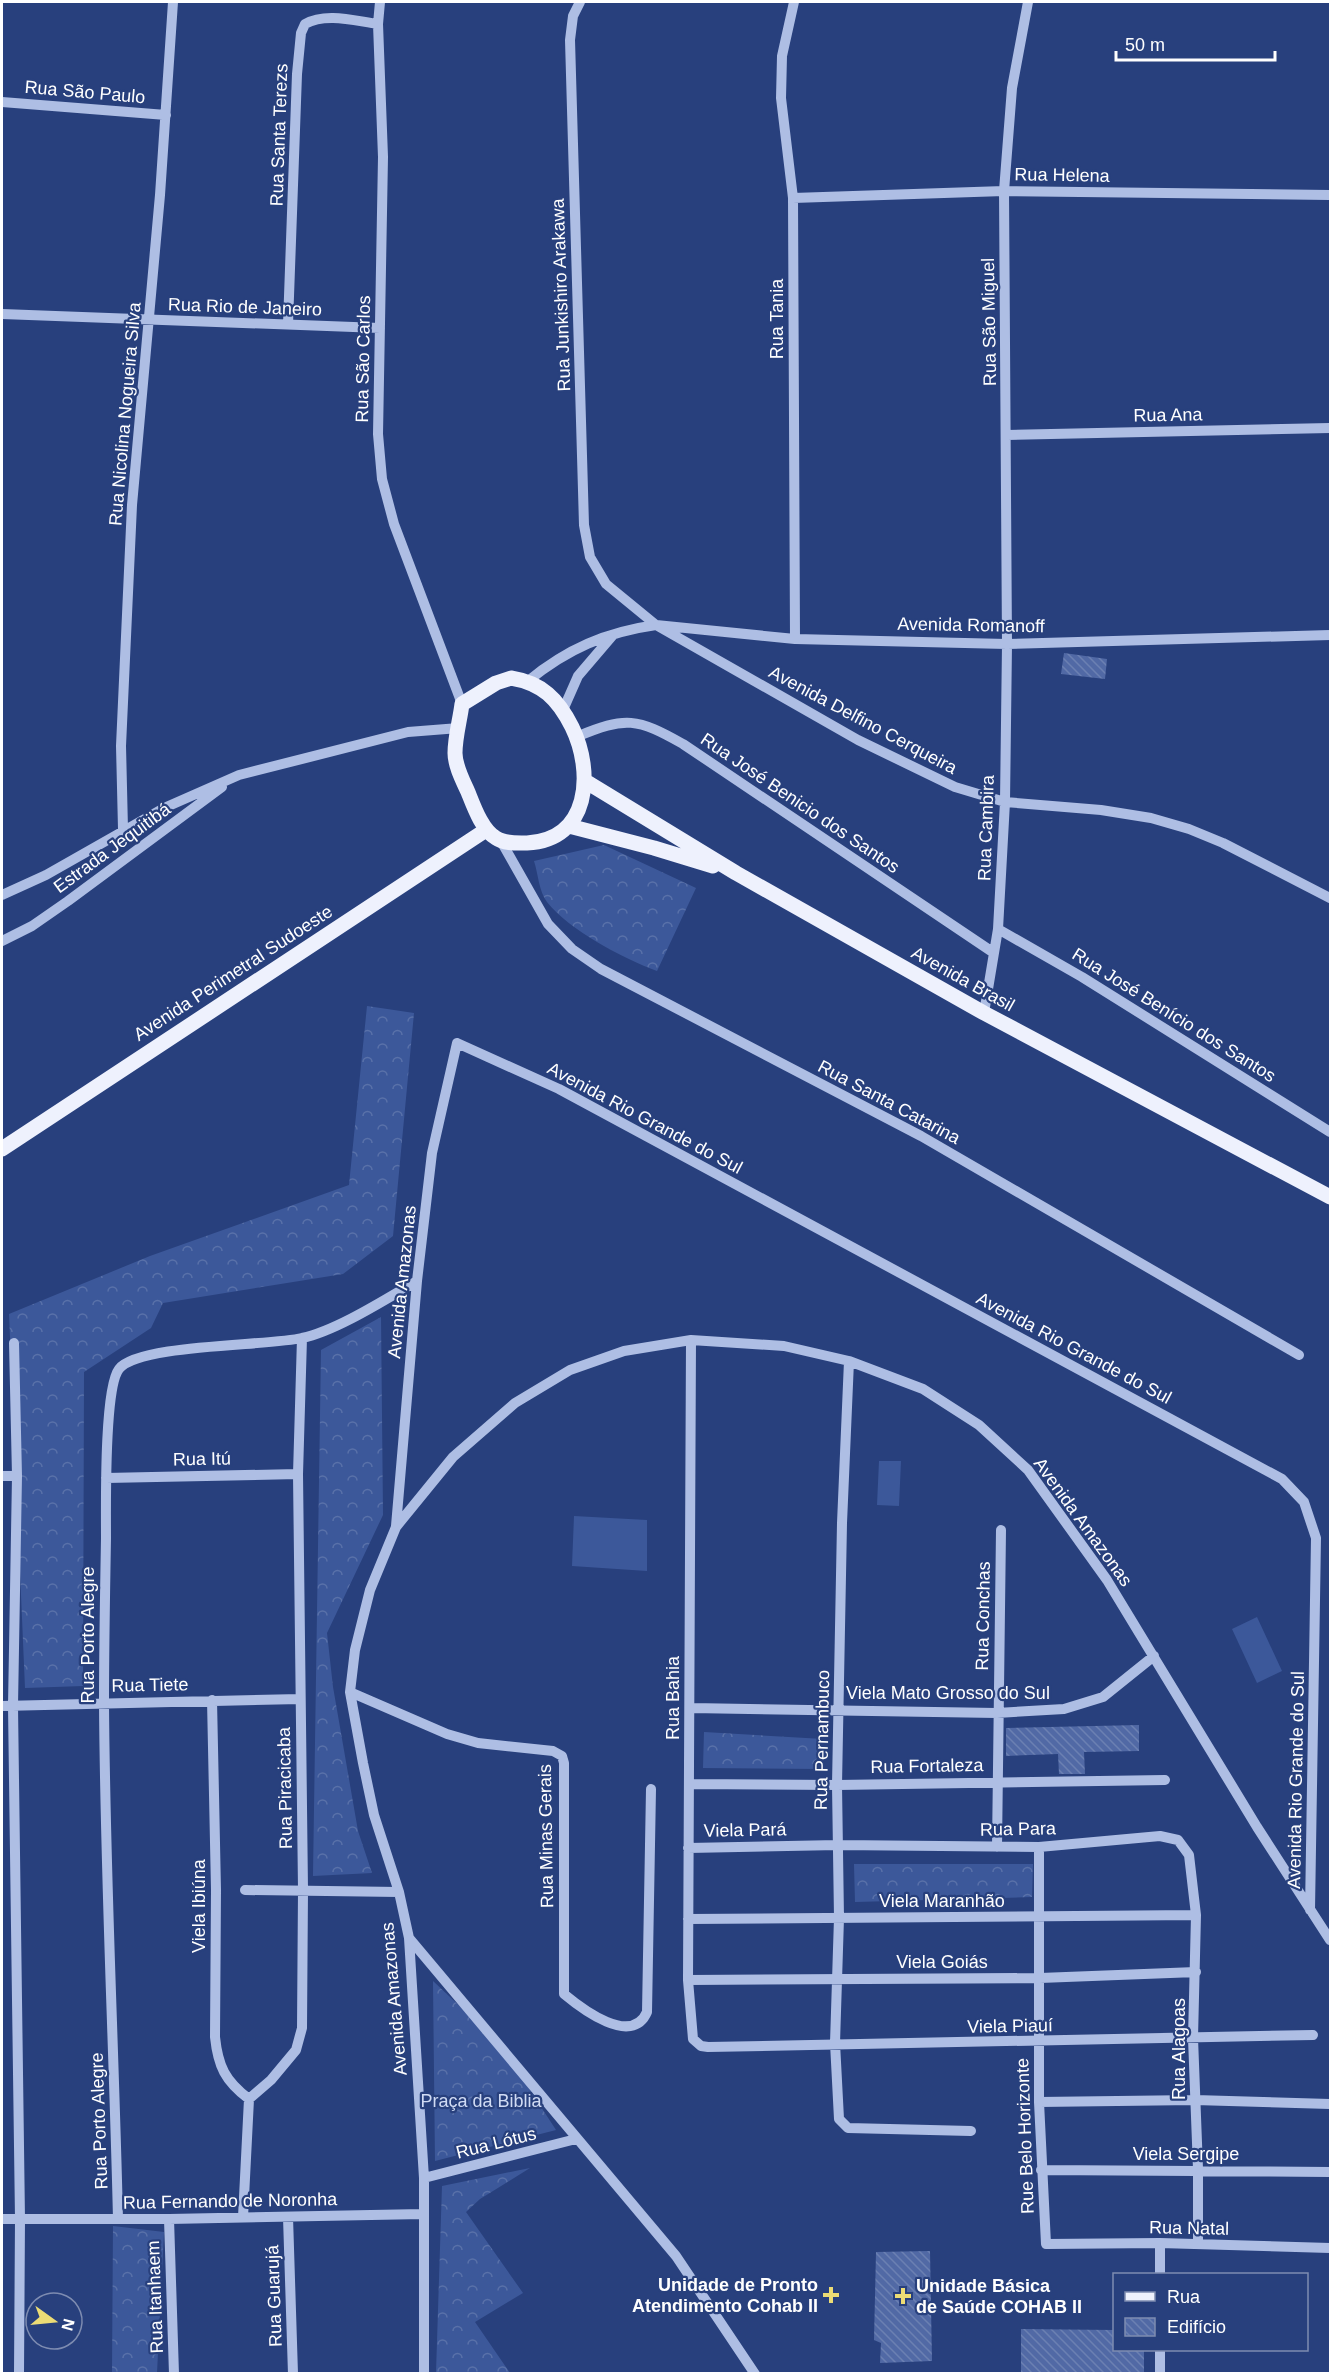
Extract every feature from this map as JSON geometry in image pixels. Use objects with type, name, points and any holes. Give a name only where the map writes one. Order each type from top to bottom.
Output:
[{"type":"main road","points":[[511,678],[528,681],[542,688],[563,710],[576,737],[585,781],[582,800],[569,826],[555,836],[534,842],[516,843],[501,841],[486,830],[472,804],[455,755],[462,704],[496,683],[511,678]]},
{"type":"main road","name":"Avenida Brasil","points":[[585,781],[736,873],[984,1013],[1330,1197]]},
{"type":"main road","points":[[569,826],[654,848],[736,873]]},
{"type":"main road","name":"Avenida Perimetral Sudoeste","points":[[2,1149],[486,830]]},
{"type":"street","name":"Rua Nicolina Nogueira Silva","points":[[123,829],[121,746],[132,506],[150,321],[173,2]]},
{"type":"street","name":"Rua São Carlos","points":[[380,2],[378,24],[383,158],[378,434],[382,479],[393,524],[462,704]]},
{"type":"street","name":"Rua Junkishiro Arakawa","points":[[579,2],[573,16],[570,40],[584,525],[590,557],[606,584]]},
{"type":"street","name":"Rua Tania","points":[[794,2],[782,56],[781,98],[793,198],[795,639]]},
{"type":"street","name":"Rua São Miguel","points":[[1007,644],[1004,191],[1012,88],[1028,2]]},
{"type":"street","name":"Rua Santa Terezs","points":[[288,324],[297,74],[301,33],[305,24],[314,19],[326,18],[378,24]]},
{"type":"street","name":"Rua São Paulo","points":[[2,102],[166,115]]},
{"type":"street","name":"Rua Helena","points":[[793,198],[1004,191],[1330,195]]},
{"type":"street","name":"Rua Rio de Janeiro","points":[[2,314],[380,328]]},
{"type":"street","name":"Rua Ana","points":[[1007,435],[1330,428]]},
{"type":"street","name":"Avenida Delfino Cerqueira","points":[[606,584],[656,624],[858,740],[955,787],[1005,802],[1101,810],[1151,818],[1189,829],[1223,843],[1330,898]]},
{"type":"street","name":"Avenida Romanoff","points":[[528,681],[552,661],[570,650],[634,628],[656,624],[795,639],[1007,644],[1330,635]]},
{"type":"street","points":[[563,710],[578,675],[613,635]]},
{"type":"street","name":"Rua Cambira","points":[[984,1013],[998,929],[1005,802],[1007,644]]},
{"type":"street","name":"Rua José Benicio dos Santos","points":[[576,737],[607,724],[631,722],[654,727],[994,953]]},
{"type":"street","name":"Estrada Jequitibá","points":[[2,895],[46,875],[123,829],[164,808],[238,775],[408,732],[459,728]]},
{"type":"street","name":"Estrada Jequitibá","points":[[2,941],[50,914],[238,775]]},
{"type":"street","name":"Rua Santa Catarina","points":[[501,841],[548,924],[572,949],[601,969],[921,1136],[1299,1355]]},
{"type":"street","name":"Rua José Benício dos Santos","points":[[998,929],[1082,977],[1330,1132]]},
{"type":"street","name":"Avenida Amazonas","points":[[424,2373],[424,2178],[409,1938],[399,1892],[374,1815],[350,1692],[355,1650],[365,1605],[396,1527],[417,1281],[432,1153],[457,1043]]},
{"type":"street","name":"Avenida Rio Grande do Sul","points":[[457,1043],[559,1089],[1282,1479],[1304,1502],[1316,1538],[1310,1910]]},
{"type":"street","name":"Rua Porto Alegre","points":[[118,2219],[104,1703],[106,1478],[113,1388],[118,1369],[126,1363],[150,1355],[204,1347],[303,1338],[343,1321],[417,1281]]},
{"type":"street","name":"Rua Piracicaba","points":[[249,2099],[271,2080],[296,2050],[302,2028],[303,1890],[298,1474],[303,1338]]},
{"type":"street","name":"Avenida Amazonas","points":[[396,1527],[453,1457],[515,1403],[570,1370],[624,1351],[691,1340],[784,1346],[849,1361],[923,1389],[979,1425],[1028,1470],[1107,1580],[1257,1827],[1330,1940]]},
{"type":"street","name":"Rua Bahia","points":[[691,1340],[688,1980],[691,2034],[697,2043],[708,2048]]},
{"type":"street","points":[[14,1342],[17,1476],[13,1706],[20,2218],[19,2373]]},
{"type":"street","name":"Rua Pernambuco","points":[[849,1361],[842,1523],[838,1709],[839,1918],[835,2043],[839,2119],[849,2128],[971,2131]]},
{"type":"street","name":"Rua Itú","points":[[106,1478],[298,1474]]},
{"type":"street","points":[[2,1476],[17,1476]]},
{"type":"street","name":"Rua Conchas","points":[[998,1847],[1001,1530]]},
{"type":"street","name":"Viela Mato Grosso do Sul","points":[[691,1708],[998,1713],[1064,1709],[1103,1697],[1154,1656]]},
{"type":"street","name":"Rua Minas Gerais","points":[[350,1692],[447,1734],[478,1743],[553,1751],[562,1756],[564,1774],[564,1994],[580,2008],[599,2019],[626,2027],[636,2025],[644,2019],[647,2012],[651,1789]]},
{"type":"street","name":"Rua Tiete","points":[[2,1706],[300,1699]]},
{"type":"street","name":"Viela Ibiúna","points":[[212,1700],[216,1890],[215,2037],[217,2055],[226,2078],[249,2099]]},
{"type":"street","name":"Rua Fortaleza","points":[[689,1784],[837,1785],[1165,1780]]},
{"type":"street","name":"Rua Para","points":[[838,1845],[1038,1847],[1160,1836],[1178,1840],[1189,1855]]},
{"type":"street","name":"Viela Pará","points":[[688,1848],[838,1845]]},
{"type":"street","name":"Rue Belo Horizonte","points":[[1038,1847],[1039,2102],[1041,2170],[1047,2244]]},
{"type":"street","name":"Rua Alagoas","points":[[1189,1855],[1196,1915],[1193,2038],[1198,2169],[1198,2244]]},
{"type":"street","points":[[245,1890],[399,1892]]},
{"type":"street","name":"Viela Maranhão","points":[[688,1919],[1196,1915]]},
{"type":"street","points":[[409,1938],[676,2256],[755,2373]]},
{"type":"street","name":"Viela Goiás","points":[[688,1980],[1040,1978],[1196,1972]]},
{"type":"street","name":"Viela Piauí","points":[[708,2048],[835,2043],[1039,2042],[1313,2035]]},
{"type":"street","points":[[243,2217],[249,2099]]},
{"type":"street","points":[[1039,2102],[1195,2100],[1330,2104]]},
{"type":"street","name":"Rua Lótus","points":[[424,2178],[576,2139]]},
{"type":"street","name":"Viela Sergipe","points":[[1041,2170],[1198,2169],[1330,2172]]},
{"type":"street","name":"Rua Fernando de Noronha","points":[[2,2218],[169,2219],[423,2214]]},
{"type":"street","name":"Rua Guarujá","points":[[288,2217],[293,2373]]},
{"type":"street","name":"Rua Itanhaem","points":[[169,2219],[174,2373]]},
{"type":"street","points":[[1160,2243],[1160,2273]]},
{"type":"street","name":"Rua Natal","points":[[1047,2244],[1160,2243],[1330,2248]]},
{"type":"street","points":[[1160,2351],[1160,2373]]},
{"type":"green space","points":[[604,845],[696,888],[657,971],[613,951],[583,933],[557,913],[542,893],[534,861]]},
{"type":"green space","points":[[367,1006],[414,1013],[393,1236],[343,1274],[163,1303],[151,1328],[84,1372],[83,1686],[25,1688],[9,1314],[150,1256],[349,1185]]},
{"type":"green space","points":[[381,1317],[383,1515],[327,1633],[333,1687],[358,1831],[372,1873],[313,1876],[321,1350]]},
{"type":"green space","points":[[879,1461],[901,1461],[899,1506],[877,1505]]},
{"type":"green space","points":[[574,1516],[647,1520],[647,1571],[572,1566]]},
{"type":"green space","points":[[1257,1617],[1282,1671],[1257,1683],[1232,1629]]},
{"type":"green space","points":[[704,1732],[823,1739],[822,1769],[703,1768]]},
{"type":"green space","points":[[854,1864],[1033,1864],[1032,1897],[855,1902]]},
{"type":"green space","name":"Praça da Biblia","points":[[433,1981],[500,2044],[556,2130],[435,2161]]},
{"type":"green space","points":[[530,2168],[480,2199],[466,2212],[523,2293],[475,2322],[510,2373],[436,2373],[442,2186]]},
{"type":"green space","points":[[113,2226],[164,2232],[157,2373],[112,2373]]},
{"type":"building","points":[[1064,653],[1107,659],[1105,679],[1061,674]]},
{"type":"building","points":[[1139,1725],[1139,1751],[1084,1752],[1085,1774],[1059,1774],[1058,1754],[1006,1756],[1006,1728]]},
{"type":"building","name":"Unidade Básica de Saúde COHAB II","points":[[930,2251],[932,2361],[880,2363],[881,2343],[874,2340],[876,2252]]},
{"type":"building","points":[[1021,2329],[1113,2330],[1113,2351],[1144,2351],[1144,2373],[1021,2373]]},
{"type":"place","name":"Unidade de Pronto Atendimento Cohab II","points":[[831,2295]]},
{"type":"place","name":"Unidade Básica de Saúde COHAB II","points":[[903,2296]]}]
